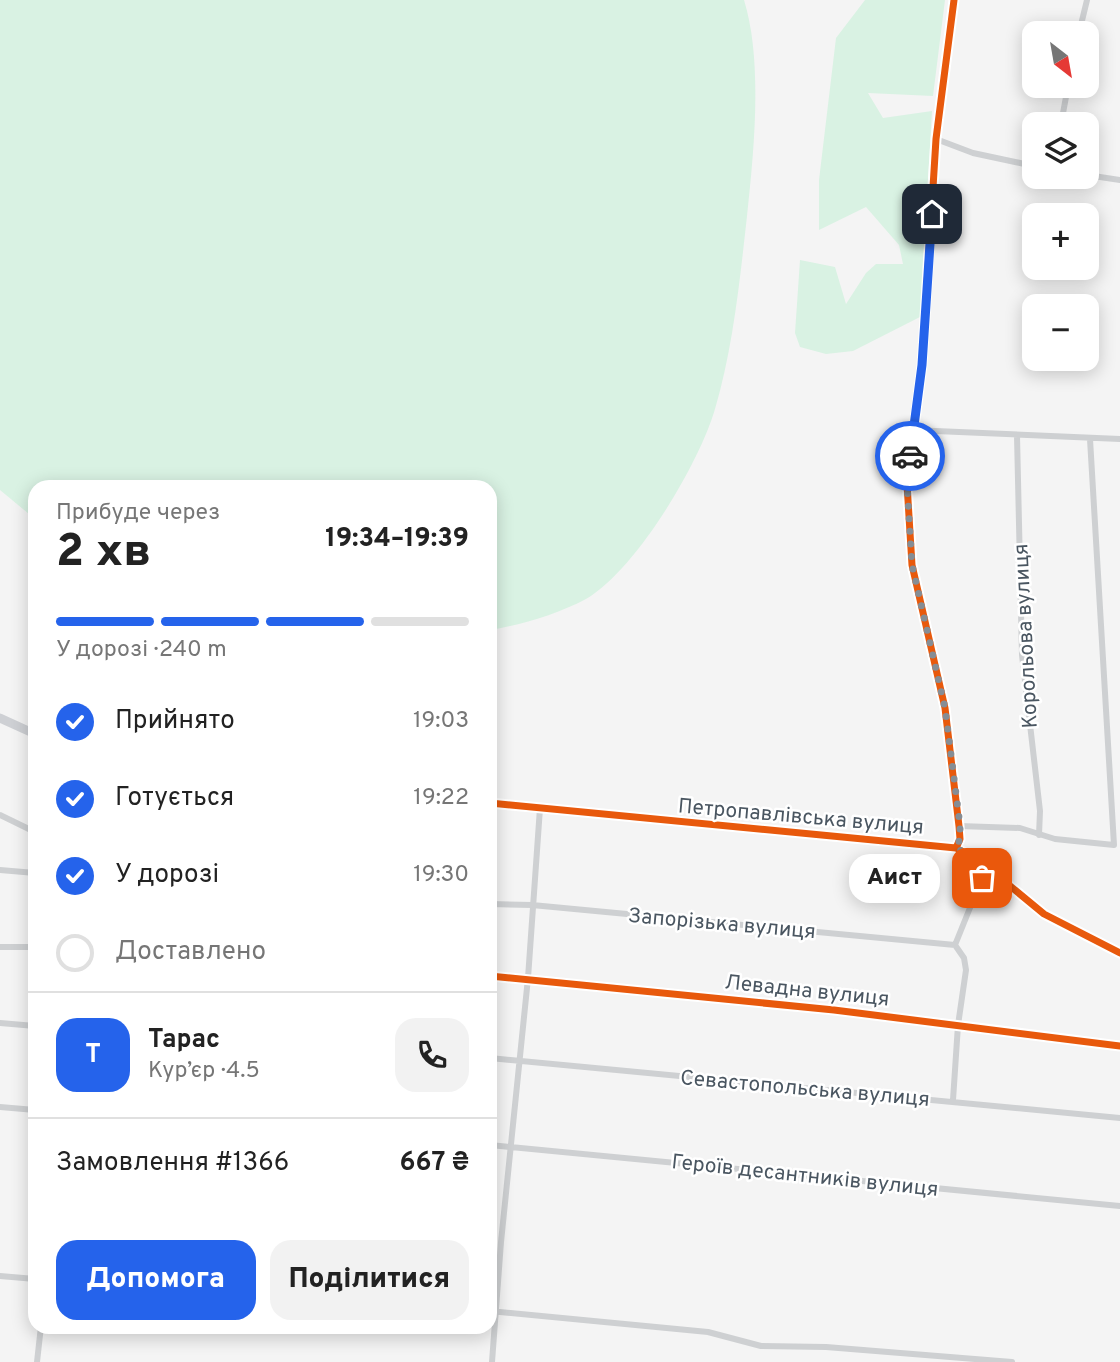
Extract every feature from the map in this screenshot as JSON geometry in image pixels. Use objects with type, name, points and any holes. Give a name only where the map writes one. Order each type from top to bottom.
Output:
[{"type":"street","points":[[954,0],[936,139],[922,365],[907,484],[912,565],[945,708],[960,825],[960,839],[956,848]]},
{"type":"street","points":[[1082,21],[1087,0]]},
{"type":"street","points":[[936,139],[972,153],[1022,163]]},
{"type":"street","points":[[1099,177],[1120,180]]},
{"type":"street","points":[[912,430],[1120,439]]},
{"type":"street","name":"Корольова вулиця","points":[[1017,436],[1022,655],[1040,811],[1039,835]]},
{"type":"street","points":[[960,825],[1020,828],[1039,835],[1114,845],[1090,439]]},
{"type":"street","points":[[0,718],[28,731]]},
{"type":"street","name":"Петропавлівська вулиця","points":[[497,804],[956,848],[981,862],[1044,914],[1120,953]]},
{"type":"street","points":[[497,1276],[521,1060],[540,808]]},
{"type":"street","points":[[0,815],[28,829]]},
{"type":"street","points":[[953,1100],[958,1025],[966,970],[964,958],[955,945],[982,878],[981,862]]},
{"type":"street","points":[[0,870],[28,872]]},
{"type":"street","name":"Запорізька вулиця","points":[[497,904],[532,905],[955,945]]},
{"type":"street","points":[[0,947],[28,947]]},
{"type":"street","name":"Левадна вулиця","points":[[497,976],[958,1025],[1120,1046]]},
{"type":"street","points":[[0,1023],[28,1025]]},
{"type":"street","name":"Севастопольська вулиця","points":[[497,1058],[1120,1118]]},
{"type":"street","points":[[0,1107],[28,1109]]},
{"type":"street","name":"Героїв десантників вулиця","points":[[497,1145],[1120,1206]]},
{"type":"street","points":[[0,1276],[28,1278]]},
{"type":"street","points":[[497,1311],[708,1332],[761,1346],[826,1347],[1012,1362]]},
{"type":"street","points":[[37,1362],[40,1334]]},
{"type":"street","points":[[492,1362],[493,1334]]},
{"type":"green space","points":[[0,0],[744,0],[753,50],[754,135],[742,264],[727,362],[715,409],[695,458],[645,541],[605,585],[586,599],[539,618],[497,629],[497,480],[28,480],[28,513],[0,490]]},
{"type":"green space","points":[[865,0],[945,0],[933,96],[868,93],[883,118],[932,111],[920,317],[853,351],[826,354],[800,347],[795,333],[800,260],[835,267],[846,304],[866,273],[876,264],[903,264],[899,245],[866,207],[819,230],[819,180],[836,38]]},
{"type":"cycle path","points":[[954,0],[936,139],[922,365],[907,484],[912,565],[945,708],[959,826],[960,839],[956,848]]},
{"type":"cycle path","points":[[497,804],[956,848],[981,862],[1044,914],[1120,953]]},
{"type":"cycle path","points":[[497,977],[834,1010],[1120,1046]]},
{"type":"way so far","points":[[910,456],[907,484],[912,565],[945,708],[960,825],[960,839],[956,848],[981,862],[982,878]]},
{"type":"place","name":"Аист","points":[[982,878]]},
{"type":"route","points":[[910,456],[922,365],[932,214]]}]
